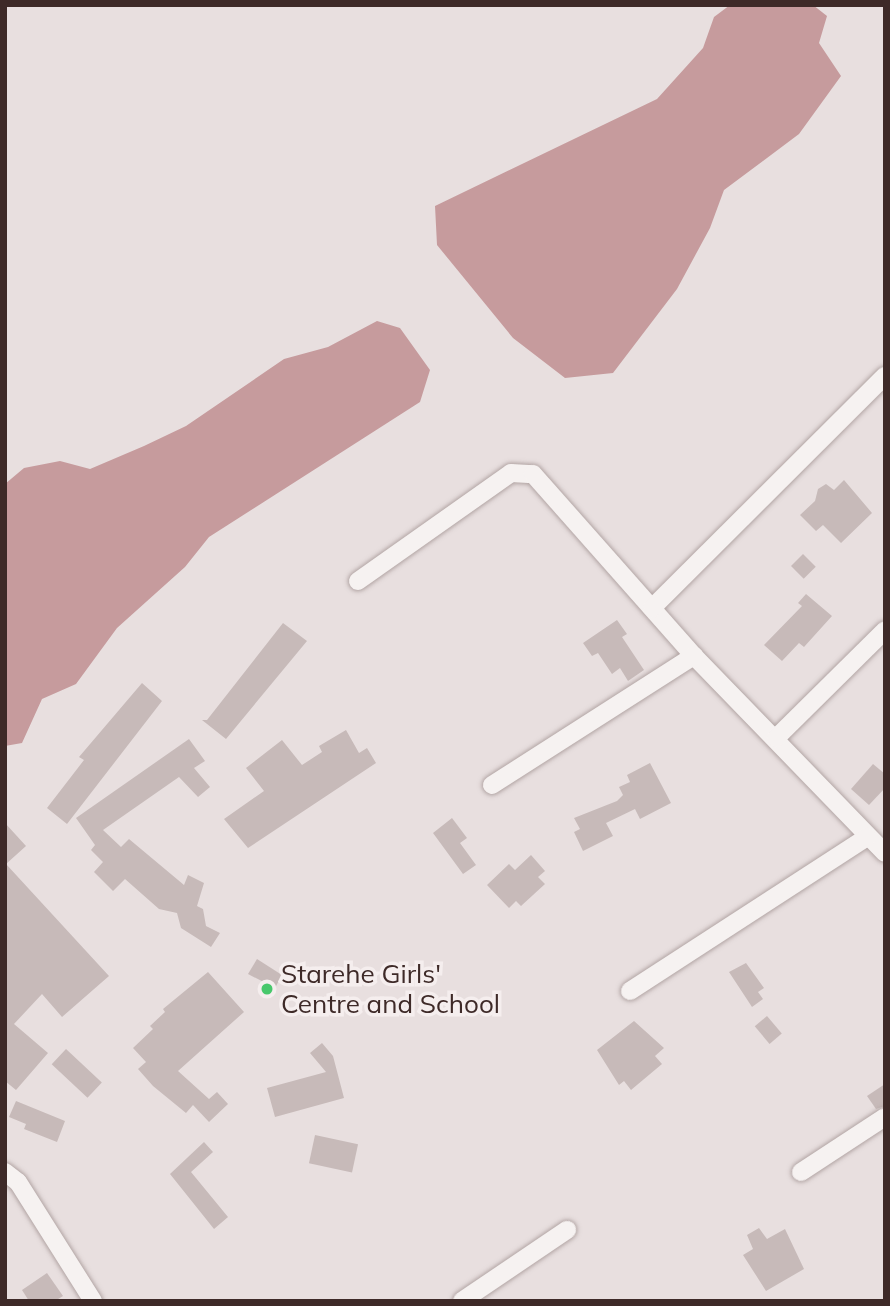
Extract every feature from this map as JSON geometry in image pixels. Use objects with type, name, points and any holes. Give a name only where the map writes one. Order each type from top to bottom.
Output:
[{"type":"street","points":[[652,608],[885,376]]},
{"type":"street","points":[[358,582],[494,484],[523,471],[544,484],[694,656],[776,738],[867,838],[885,853]]},
{"type":"street","points":[[776,738],[885,630]]},
{"type":"street","points":[[492,785],[694,656]]},
{"type":"street","points":[[630,991],[867,838]]},
{"type":"street","points":[[801,1172],[885,1117]]},
{"type":"street","points":[[6,1170],[18,1182],[93,1301]]},
{"type":"street","points":[[462,1301],[567,1230]]},
{"type":"shaded area","points":[[730,5],[813,5],[827,16],[819,43],[841,76],[799,134],[724,190],[710,228],[677,289],[613,373],[565,378],[513,338],[437,245],[435,206],[657,99],[703,48],[714,17]]},
{"type":"shaded area","points":[[377,321],[400,328],[430,370],[420,402],[209,537],[185,567],[117,628],[76,684],[42,699],[22,743],[5,746],[5,484],[24,468],[60,461],[90,469],[144,446],[186,426],[284,359],[328,347]]},
{"type":"building","points":[[844,480],[872,513],[841,543],[823,525],[816,531],[800,515],[815,501],[818,489],[826,484],[834,490]]},
{"type":"building","points":[[803,554],[816,567],[804,579],[791,566]]},
{"type":"building","points":[[806,594],[832,616],[804,647],[799,643],[782,661],[764,645],[802,606],[798,603]]},
{"type":"building","points":[[617,620],[627,634],[622,637],[644,670],[628,681],[620,668],[612,674],[598,653],[592,656],[583,643]]},
{"type":"building","points":[[283,623],[307,641],[226,739],[202,720],[207,720]]},
{"type":"building","points":[[142,683],[162,701],[67,824],[47,808],[84,760],[79,757]]},
{"type":"building","points":[[346,730],[359,753],[367,748],[376,763],[248,848],[224,819],[264,791],[246,768],[282,740],[302,765],[322,752],[319,746]]},
{"type":"building","points":[[189,739],[205,761],[194,768],[210,787],[198,797],[179,777],[103,830],[121,847],[129,839],[184,885],[188,875],[204,883],[197,906],[203,909],[206,926],[220,933],[211,947],[181,928],[177,913],[159,909],[125,879],[113,891],[94,872],[103,862],[91,850],[95,845],[76,818]]},
{"type":"building","points":[[650,763],[671,803],[640,819],[635,809],[606,823],[613,836],[583,851],[574,832],[580,829],[574,818],[617,801],[623,795],[619,787],[630,782],[627,775]]},
{"type":"building","points":[[873,764],[885,774],[885,788],[869,805],[851,789]]},
{"type":"building","points":[[452,818],[467,838],[460,843],[476,865],[463,874],[433,833]]},
{"type":"building","points":[[5,823],[26,846],[6,864],[109,976],[62,1017],[42,994],[14,1024],[48,1053],[16,1090],[5,1081]]},
{"type":"building","points":[[531,855],[545,871],[538,877],[545,884],[521,906],[516,901],[509,908],[487,885],[509,864],[515,870]]},
{"type":"building","points":[[257,959],[282,975],[275,988],[248,974]]},
{"type":"building","points":[[746,963],[764,988],[758,992],[763,999],[752,1007],[729,972]]},
{"type":"building","points":[[208,972],[244,1012],[178,1071],[209,1099],[217,1092],[228,1104],[209,1122],[193,1105],[186,1113],[153,1086],[138,1069],[146,1062],[133,1048],[153,1029],[150,1026],[165,1012],[163,1009]]},
{"type":"building","points":[[767,1016],[782,1034],[770,1044],[755,1026]]},
{"type":"building","points":[[634,1021],[664,1048],[655,1056],[662,1064],[631,1090],[624,1081],[619,1085],[597,1050]]},
{"type":"building","points":[[322,1043],[333,1056],[344,1098],[275,1117],[267,1088],[326,1072],[310,1053]]},
{"type":"building","points":[[66,1049],[102,1082],[88,1098],[52,1064]]},
{"type":"building","points":[[885,1084],[885,1106],[876,1109],[867,1096]]},
{"type":"building","points":[[16,1101],[65,1121],[57,1142],[24,1129],[26,1124],[9,1117]]},
{"type":"building","points":[[315,1135],[358,1144],[352,1173],[309,1163]]},
{"type":"building","points":[[204,1142],[213,1152],[191,1172],[228,1217],[214,1229],[170,1174]]},
{"type":"building","points":[[759,1228],[767,1239],[785,1229],[804,1269],[766,1291],[743,1255],[753,1249],[747,1235]]},
{"type":"building","points":[[47,1273],[63,1296],[55,1301],[29,1301],[22,1290]]},
{"type":"place","name":"Starehe Girls' Centre and School","points":[[267,989]]}]
